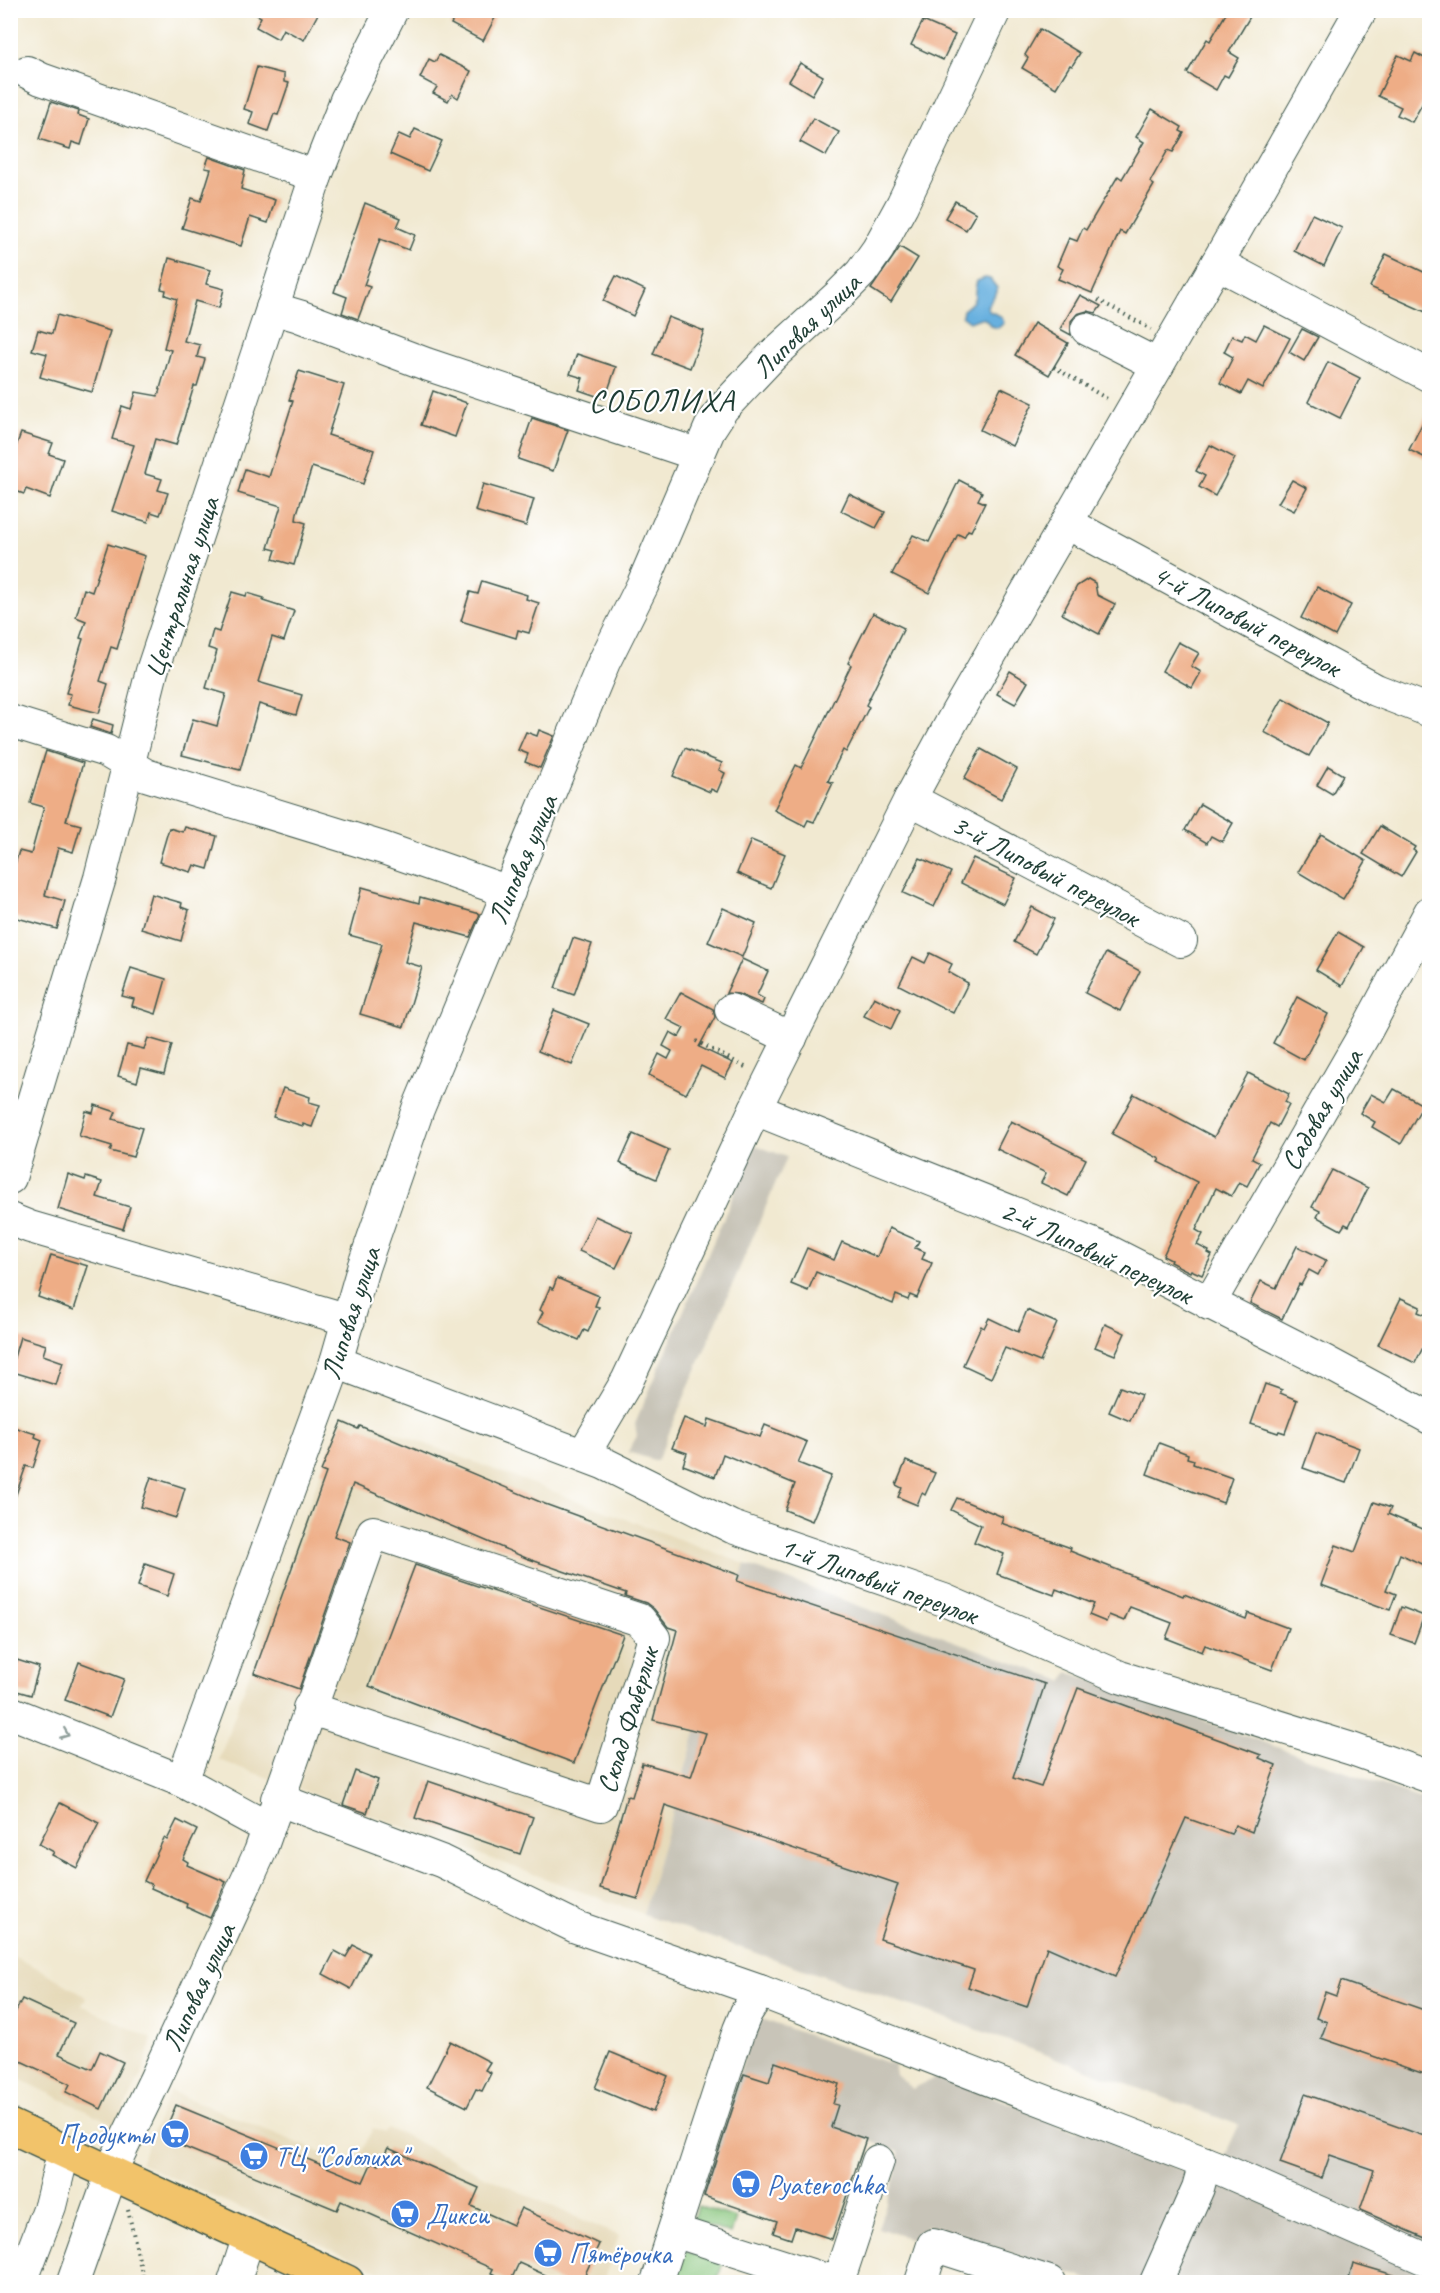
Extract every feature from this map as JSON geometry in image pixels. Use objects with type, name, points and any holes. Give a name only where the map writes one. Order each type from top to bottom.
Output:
[{"type":"main road","points":[[10,2126],[347,2283]]},
{"type":"street","name":"Центральная улица","points":[[10,1178],[100,878],[152,671],[316,176],[346,100],[392,10]]},
{"type":"street","name":"Липовая улица","points":[[182,1781],[336,1362],[363,1268],[418,1109],[604,662],[643,584],[710,428],[723,408],[772,356],[861,273],[878,249],[902,205],[995,10]]},
{"type":"street","points":[[583,1455],[627,1381],[755,1108],[910,799],[956,714],[1361,10]]},
{"type":"street","points":[[27,72],[41,79],[316,176]]},
{"type":"street","points":[[1217,263],[1430,376]]},
{"type":"street","points":[[272,308],[426,364],[699,454]]},
{"type":"street","points":[[1087,329],[1165,352]]},
{"type":"street","name":"4-й Липовый переулок","points":[[1066,523],[1376,690],[1430,711]]},
{"type":"street","points":[[10,721],[106,751],[146,775],[382,848],[509,892]]},
{"type":"street","name":"3-й Липовый переулок","points":[[910,799],[1181,940]]},
{"type":"street","name":"Садовая улица","points":[[1209,1304],[1365,1033],[1430,912]]},
{"type":"street","points":[[731,1010],[791,1038]]},
{"type":"street","name":"2-й Липовый переулок","points":[[755,1108],[1102,1248],[1326,1362],[1430,1418]]},
{"type":"street","points":[[10,1219],[30,1227],[349,1320]]},
{"type":"street","name":"1-й Липовый переулок","points":[[336,1362],[603,1463],[732,1527],[944,1600],[1120,1677],[1352,1749],[1430,1777]]},
{"type":"street","name":"Склад Фаберлик","points":[[373,1532],[640,1620],[654,1638],[601,1805],[309,1708],[373,1532]]},
{"type":"street","name":"Липовая улица","points":[[73,2283],[260,1852],[309,1708]]},
{"type":"street","points":[[10,1712],[182,1781],[273,1813],[441,1861],[576,1926],[760,1991],[1205,2163],[1430,2262]]},
{"type":"street","points":[[657,2283],[739,2030],[746,2013],[760,1991]]},
{"type":"street","points":[[21,2283],[50,2206],[64,2150]]},
{"type":"street","points":[[838,2283],[878,2161]]},
{"type":"street","points":[[1156,2283],[1198,2188],[1205,2163]]},
{"type":"street","points":[[674,2231],[833,2283]]},
{"type":"street","points":[[234,2283],[249,2236]]},
{"type":"street","points":[[921,2283],[933,2245],[1049,2283]]},
{"type":"path","points":[[1098,300],[1165,352]]},
{"type":"path","points":[[1054,367],[1131,412]]},
{"type":"path","points":[[696,1041],[770,1080]]},
{"type":"path","points":[[120,2176],[144,2283]]},
{"type":"shaded area","points":[[755,1145],[787,1157],[657,1461],[628,1452],[637,1436],[635,1424]]},
{"type":"shaded area","points":[[344,1413],[745,1564],[643,1914],[219,1760],[321,1471]]},
{"type":"shaded area","points":[[745,1564],[1063,1681],[1068,1672],[1429,1802],[1429,2282],[1166,2282],[1239,2125],[940,2016],[643,1914]]},
{"type":"shaded area","points":[[10,1955],[42,1970],[86,1997],[82,2005],[152,2039],[143,2071],[116,2125],[11,2075]]},
{"type":"shaded area","points":[[764,2020],[894,2065],[896,2075],[912,2089],[939,2076],[1051,2119],[1058,2125],[1077,2131],[1079,2125],[1185,2172],[1188,2187],[1145,2282],[1096,2282],[928,2225],[915,2240],[878,2228],[896,2174],[899,2152],[866,2139],[832,2239],[796,2227],[791,2239],[773,2233],[776,2220],[700,2195],[756,2022]]},
{"type":"shaded area","points":[[170,2091],[355,2166],[373,2128],[385,2133],[389,2129],[400,2133],[484,2176],[619,2236],[603,2282],[404,2282],[140,2163]]},
{"type":"green space","points":[[698,2206],[736,2218],[731,2234],[693,2221]]},
{"type":"green space","points":[[683,2250],[723,2263],[716,2282],[663,2282]]},
{"type":"water","points":[[990,279],[997,288],[997,292],[987,306],[989,311],[1003,320],[1004,323],[998,328],[991,326],[985,319],[980,318],[970,322],[962,316],[963,310],[974,299],[977,281]]},
{"type":"building","points":[[248,10],[320,10],[304,40],[283,29],[278,39],[256,27],[261,17]]},
{"type":"building","points":[[458,10],[499,10],[483,41],[451,24]]},
{"type":"building","points":[[1228,10],[1254,10],[1229,52],[1239,58],[1228,77],[1224,75],[1216,90],[1187,73],[1207,39],[1210,41]]},
{"type":"building","points":[[923,21],[955,35],[943,60],[911,45]]},
{"type":"building","points":[[1040,29],[1080,53],[1056,88],[1022,68],[1028,58],[1025,55]]},
{"type":"building","points":[[1415,53],[1430,61],[1430,90],[1412,122],[1397,115],[1401,107],[1378,96],[1398,55],[1411,61]]},
{"type":"building","points":[[439,55],[471,71],[458,98],[452,94],[448,101],[433,93],[437,87],[420,78],[429,59],[435,62]]},
{"type":"building","points":[[800,63],[823,76],[812,95],[789,81]]},
{"type":"building","points":[[257,67],[284,74],[284,82],[289,83],[278,115],[274,114],[268,131],[249,124],[253,112],[244,109]]},
{"type":"building","points":[[51,102],[79,111],[78,115],[89,119],[81,145],[72,142],[70,149],[39,139]]},
{"type":"building","points":[[1152,109],[1182,127],[1180,131],[1184,133],[1173,152],[1168,150],[1150,182],[1154,185],[1125,234],[1120,231],[1092,293],[1058,279],[1063,269],[1057,266],[1069,238],[1077,241],[1083,228],[1086,230],[1118,176],[1122,179],[1144,142],[1136,137]]},
{"type":"building","points":[[813,118],[839,132],[826,156],[800,142]]},
{"type":"building","points":[[415,129],[442,141],[428,171],[390,154],[399,134],[410,139]]},
{"type":"building","points":[[209,157],[245,170],[241,189],[275,200],[268,223],[250,217],[241,246],[182,228],[192,198],[201,201],[211,169],[205,168]]},
{"type":"building","points":[[955,201],[976,213],[966,230],[945,218]]},
{"type":"building","points":[[365,203],[401,218],[397,227],[415,235],[409,250],[380,239],[364,285],[370,287],[358,319],[342,313],[347,297],[334,292]]},
{"type":"building","points":[[1312,214],[1342,228],[1324,266],[1294,251]]},
{"type":"building","points":[[900,247],[918,258],[891,302],[871,289]]},
{"type":"building","points":[[1386,254],[1430,275],[1430,314],[1370,287]]},
{"type":"building","points":[[169,258],[210,270],[206,284],[224,289],[219,308],[195,301],[184,341],[200,345],[197,357],[205,359],[176,445],[155,439],[145,474],[162,479],[158,490],[168,493],[160,515],[151,512],[148,522],[112,511],[134,445],[112,439],[122,406],[131,409],[136,392],[158,396],[171,350],[164,348],[177,299],[165,295],[166,290],[161,289]]},
{"type":"building","points":[[616,276],[645,290],[633,316],[603,301]]},
{"type":"building","points":[[1080,295],[1101,306],[1096,313],[1087,311],[1077,314],[1071,321],[1071,335],[1060,329]]},
{"type":"building","points":[[57,315],[110,331],[92,392],[40,377],[47,354],[32,350],[38,330],[52,334]]},
{"type":"building","points":[[668,317],[704,331],[690,368],[653,354]]},
{"type":"building","points":[[1034,323],[1068,343],[1049,375],[1015,355]]},
{"type":"building","points":[[1264,325],[1290,338],[1263,389],[1248,381],[1241,394],[1220,383],[1233,357],[1224,352],[1232,336],[1242,340],[1245,334],[1256,340]]},
{"type":"building","points":[[1302,329],[1318,337],[1304,361],[1289,352]]},
{"type":"building","points":[[577,354],[616,367],[605,399],[579,390],[583,378],[570,374]]},
{"type":"building","points":[[1328,362],[1360,378],[1340,418],[1308,402]]},
{"type":"building","points":[[299,371],[344,385],[328,435],[374,450],[363,484],[312,467],[297,513],[296,520],[306,523],[294,565],[273,559],[276,550],[268,548],[281,506],[238,493],[245,469],[269,477],[293,401],[289,400]]},
{"type":"building","points":[[1001,388],[1033,403],[1012,446],[980,430]]},
{"type":"building","points":[[433,391],[467,403],[455,437],[421,425]]},
{"type":"building","points":[[1430,408],[1430,460],[1409,450]]},
{"type":"building","points":[[532,418],[568,430],[553,471],[518,459]]},
{"type":"building","points":[[21,433],[53,443],[49,454],[63,459],[50,498],[26,489],[24,494],[10,489],[10,463]]},
{"type":"building","points":[[1210,445],[1235,458],[1215,496],[1199,487],[1205,476],[1196,471]]},
{"type":"building","points":[[959,480],[982,492],[978,500],[985,503],[971,531],[968,530],[964,537],[958,534],[929,593],[892,574],[913,535],[929,542]]},
{"type":"building","points":[[1292,480],[1307,488],[1294,511],[1278,503]]},
{"type":"building","points":[[483,484],[534,499],[526,526],[475,511]]},
{"type":"building","points":[[849,494],[885,512],[876,528],[841,511]]},
{"type":"building","points":[[108,544],[145,556],[117,649],[111,647],[100,681],[108,684],[99,713],[68,705],[71,694],[66,693],[83,639],[80,638],[86,621],[76,617],[84,589],[92,592]]},
{"type":"building","points":[[1088,579],[1095,583],[1097,595],[1115,604],[1099,634],[1062,614],[1077,586]]},
{"type":"building","points":[[482,581],[527,595],[526,599],[539,603],[529,633],[518,630],[516,638],[461,621],[470,592],[478,594]]},
{"type":"building","points":[[1317,587],[1351,605],[1335,636],[1301,618]]},
{"type":"building","points":[[232,592],[264,598],[263,601],[294,611],[284,641],[272,637],[258,682],[302,695],[296,715],[259,704],[240,770],[182,755],[193,719],[217,726],[226,694],[206,688],[217,651],[208,648],[213,630],[219,632]]},
{"type":"building","points":[[873,613],[904,628],[866,705],[869,707],[846,752],[843,750],[828,781],[833,783],[814,822],[808,820],[805,826],[774,810],[796,765],[801,768],[851,665],[848,663]]},
{"type":"building","points":[[1178,642],[1199,653],[1191,666],[1201,672],[1192,688],[1162,671]]},
{"type":"building","points":[[1010,671],[1028,682],[1015,704],[997,694]]},
{"type":"building","points":[[1283,698],[1328,723],[1309,756],[1264,732]]},
{"type":"building","points":[[93,719],[113,725],[111,734],[90,727]]},
{"type":"building","points":[[539,730],[554,736],[540,768],[525,762],[528,754],[518,750],[526,732],[537,736]]},
{"type":"building","points":[[685,748],[722,763],[719,770],[725,773],[717,792],[711,789],[710,792],[673,776]]},
{"type":"building","points":[[981,749],[1017,769],[1001,799],[964,779]]},
{"type":"building","points":[[46,751],[83,763],[66,821],[81,825],[73,852],[58,848],[45,895],[65,901],[57,929],[10,916],[10,881],[19,851],[31,854],[44,807],[30,803]]},
{"type":"building","points":[[1328,766],[1343,775],[1332,794],[1317,785]]},
{"type":"building","points":[[1200,804],[1233,823],[1222,842],[1211,836],[1207,843],[1185,830]]},
{"type":"building","points":[[1380,826],[1415,847],[1413,850],[1416,852],[1401,877],[1363,854]]},
{"type":"building","points":[[185,827],[217,836],[208,869],[194,865],[191,872],[159,862],[169,828],[183,832]]},
{"type":"building","points":[[1321,834],[1366,861],[1343,899],[1298,872]]},
{"type":"building","points":[[751,840],[785,854],[771,888],[737,873]]},
{"type":"building","points":[[920,858],[951,872],[934,907],[903,893]]},
{"type":"building","points":[[973,858],[1016,878],[1003,904],[961,883]]},
{"type":"building","points":[[362,887],[419,903],[420,897],[480,914],[470,937],[416,922],[405,962],[422,967],[404,1027],[360,1014],[382,944],[349,935]]},
{"type":"building","points":[[151,894],[182,903],[181,907],[189,910],[181,941],[141,929]]},
{"type":"building","points":[[1032,907],[1054,919],[1036,954],[1014,942]]},
{"type":"building","points":[[723,908],[756,923],[742,957],[708,942]]},
{"type":"building","points":[[1338,932],[1364,947],[1342,986],[1316,970]]},
{"type":"building","points":[[573,938],[592,944],[574,995],[555,988]]},
{"type":"building","points":[[930,953],[952,964],[948,972],[968,983],[953,1013],[899,985],[913,957],[925,963]]},
{"type":"building","points":[[1106,953],[1140,971],[1120,1011],[1085,993]]},
{"type":"building","points":[[742,959],[768,971],[757,995],[764,999],[762,1004],[738,994],[726,993]]},
{"type":"building","points":[[131,968],[166,979],[156,1014],[132,1006],[134,999],[122,996]]},
{"type":"building","points":[[681,992],[713,1009],[715,1017],[699,1047],[733,1063],[725,1078],[701,1066],[686,1094],[649,1075],[659,1054],[668,1059],[672,1051],[663,1046],[670,1032],[679,1037],[684,1028],[666,1019]]},
{"type":"building","points":[[874,997],[900,1010],[891,1029],[864,1016]]},
{"type":"building","points":[[1297,997],[1328,1014],[1304,1060],[1273,1043]]},
{"type":"building","points":[[554,1010],[589,1024],[572,1065],[538,1051]]},
{"type":"building","points":[[148,1038],[172,1045],[164,1074],[141,1068],[137,1082],[118,1076],[127,1045],[144,1049]]},
{"type":"building","points":[[1248,1073],[1289,1094],[1285,1102],[1289,1104],[1277,1127],[1270,1123],[1252,1158],[1260,1162],[1247,1186],[1239,1182],[1231,1196],[1216,1188],[1196,1230],[1203,1234],[1197,1245],[1212,1255],[1202,1275],[1191,1270],[1190,1272],[1163,1256],[1197,1182],[1158,1162],[1160,1159],[1112,1134],[1134,1094],[1214,1137]]},
{"type":"building","points":[[283,1088],[310,1097],[309,1102],[320,1105],[312,1127],[273,1117]]},
{"type":"building","points":[[1394,1089],[1423,1105],[1401,1144],[1372,1127],[1375,1122],[1360,1113],[1371,1094],[1386,1102]]},
{"type":"building","points":[[95,1105],[116,1112],[113,1119],[142,1128],[133,1157],[110,1151],[112,1146],[79,1136],[86,1111],[93,1113]]},
{"type":"building","points":[[1011,1121],[1086,1159],[1068,1196],[1041,1183],[1046,1173],[997,1149]]},
{"type":"building","points":[[633,1134],[669,1150],[656,1179],[620,1163]]},
{"type":"building","points":[[1332,1170],[1368,1188],[1349,1226],[1345,1224],[1341,1230],[1317,1217],[1320,1211],[1312,1207]]},
{"type":"building","points":[[68,1174],[85,1180],[86,1177],[102,1182],[97,1197],[130,1207],[123,1229],[58,1209]]},
{"type":"building","points":[[595,1216],[633,1233],[616,1268],[579,1251]]},
{"type":"building","points":[[889,1228],[919,1241],[915,1248],[925,1252],[922,1259],[932,1263],[917,1298],[910,1295],[908,1300],[896,1295],[893,1304],[816,1272],[808,1291],[791,1284],[807,1248],[834,1260],[842,1242],[877,1257]]},
{"type":"building","points":[[1297,1246],[1326,1260],[1318,1275],[1309,1270],[1301,1285],[1299,1284],[1282,1319],[1250,1303],[1261,1281],[1276,1288]]},
{"type":"building","points":[[51,1255],[88,1266],[74,1310],[38,1297]]},
{"type":"building","points":[[557,1278],[599,1296],[595,1306],[599,1307],[588,1332],[584,1330],[579,1340],[538,1322],[543,1312],[540,1310],[550,1287],[553,1289]]},
{"type":"building","points":[[1401,1298],[1420,1307],[1418,1312],[1430,1317],[1430,1334],[1415,1363],[1378,1345]]},
{"type":"building","points":[[1027,1310],[1057,1323],[1040,1362],[1005,1348],[991,1378],[963,1365],[981,1326],[984,1328],[989,1318],[1018,1332]]},
{"type":"building","points":[[1105,1324],[1125,1333],[1115,1355],[1095,1347]]},
{"type":"building","points":[[20,1337],[46,1345],[43,1355],[63,1362],[56,1385],[10,1371]]},
{"type":"building","points":[[1265,1384],[1282,1390],[1280,1393],[1297,1400],[1285,1433],[1251,1424]]},
{"type":"building","points":[[1120,1387],[1141,1395],[1130,1421],[1109,1412]]},
{"type":"building","points":[[684,1418],[707,1427],[709,1419],[760,1437],[765,1425],[807,1442],[798,1463],[831,1476],[812,1521],[785,1510],[795,1484],[723,1454],[715,1477],[683,1465],[687,1453],[672,1448]]},
{"type":"building","points":[[342,1422],[358,1429],[360,1426],[545,1504],[739,1575],[737,1581],[1045,1684],[1013,1778],[1041,1787],[1078,1688],[1261,1755],[1259,1758],[1276,1765],[1252,1832],[1235,1825],[1231,1834],[1186,1818],[1115,1977],[1047,1947],[1027,2007],[968,1987],[974,1970],[880,1939],[898,1884],[665,1805],[638,1899],[600,1888],[627,1796],[632,1797],[642,1763],[691,1777],[706,1733],[653,1720],[677,1630],[668,1627],[654,1609],[646,1603],[625,1596],[626,1593],[526,1558],[353,1484],[334,1536],[350,1542],[299,1689],[254,1673],[326,1473],[321,1471]]},
{"type":"building","points":[[10,1426],[36,1434],[35,1437],[42,1440],[33,1468],[26,1466],[13,1503],[10,1503]]},
{"type":"building","points":[[1316,1432],[1359,1448],[1346,1483],[1303,1468]]},
{"type":"building","points":[[1159,1443],[1188,1454],[1187,1458],[1194,1460],[1193,1464],[1232,1478],[1223,1503],[1147,1474]]},
{"type":"building","points":[[906,1461],[935,1473],[925,1495],[922,1493],[917,1505],[898,1497],[902,1488],[896,1485]]},
{"type":"building","points":[[151,1477],[185,1488],[176,1518],[141,1507]]},
{"type":"building","points":[[957,1498],[1003,1517],[1001,1523],[1071,1548],[1070,1551],[1183,1596],[1184,1594],[1246,1619],[1248,1613],[1288,1628],[1272,1670],[1205,1645],[1202,1652],[1166,1638],[1172,1623],[1130,1607],[1124,1621],[1109,1615],[1106,1622],[1089,1615],[1094,1604],[1056,1589],[1054,1595],[997,1574],[1004,1554],[974,1542],[981,1525],[951,1510]]},
{"type":"building","points":[[1374,1502],[1391,1508],[1388,1514],[1430,1532],[1430,1568],[1400,1554],[1386,1590],[1396,1594],[1390,1610],[1321,1585],[1336,1545],[1355,1552]]},
{"type":"building","points":[[145,1564],[174,1574],[167,1596],[138,1586]]},
{"type":"building","points":[[415,1565],[623,1635],[574,1763],[369,1686]]},
{"type":"building","points":[[1401,1607],[1424,1616],[1414,1643],[1391,1635]]},
{"type":"building","points":[[17,1660],[39,1667],[31,1695],[10,1689]]},
{"type":"building","points":[[79,1662],[124,1679],[110,1717],[65,1700]]},
{"type":"building","points":[[355,1771],[378,1780],[367,1813],[343,1805]]},
{"type":"building","points":[[428,1781],[533,1817],[520,1854],[415,1818]]},
{"type":"building","points":[[60,1803],[99,1823],[77,1868],[52,1855],[54,1852],[39,1844]]},
{"type":"building","points":[[177,1820],[197,1830],[183,1859],[188,1862],[187,1865],[226,1882],[210,1918],[186,1907],[187,1904],[151,1888],[152,1885],[144,1881],[164,1838],[167,1840]]},
{"type":"building","points":[[353,1945],[369,1953],[351,1989],[323,1974],[335,1951],[346,1957]]},
{"type":"building","points":[[1341,1981],[1430,2012],[1430,2076],[1321,2038],[1327,2022],[1316,2018],[1325,1992],[1336,1996]]},
{"type":"building","points":[[22,1999],[74,2023],[59,2054],[92,2069],[100,2051],[123,2062],[101,2109],[66,2092],[70,2084],[10,2056],[10,2023]]},
{"type":"building","points":[[450,2041],[490,2062],[485,2070],[491,2073],[482,2091],[476,2089],[467,2107],[427,2087]]},
{"type":"building","points":[[610,2052],[668,2076],[653,2112],[595,2088]]},
{"type":"building","points":[[775,2062],[839,2084],[833,2104],[838,2105],[831,2127],[866,2139],[832,2239],[795,2227],[791,2239],[773,2233],[777,2221],[704,2196],[744,2074],[769,2082]]},
{"type":"building","points":[[1305,2094],[1430,2138],[1430,2240],[1360,2210],[1374,2170],[1330,2155],[1322,2178],[1280,2163]]},
{"type":"building","points":[[176,2105],[363,2182],[372,2162],[379,2165],[388,2148],[479,2188],[471,2206],[513,2225],[521,2208],[599,2244],[581,2283],[563,2283],[519,2263],[510,2282],[491,2273],[493,2269],[341,2201],[337,2210],[162,2138]]},
{"type":"building","points":[[1353,2263],[1404,2278],[1403,2283],[1348,2283]]},
{"type":"place","name":"Продукты","points":[[175,2134]]},
{"type":"place","name":"ТЦ \"Соболиха\"","points":[[254,2156]]},
{"type":"place","name":"Pyaterochka","points":[[746,2184]]},
{"type":"place","name":"Дикси","points":[[405,2214]]},
{"type":"place","name":"Пятёрочка","points":[[548,2253]]},
{"type":"district","name":"СОБОЛИХА","points":[[662,400]]}]
